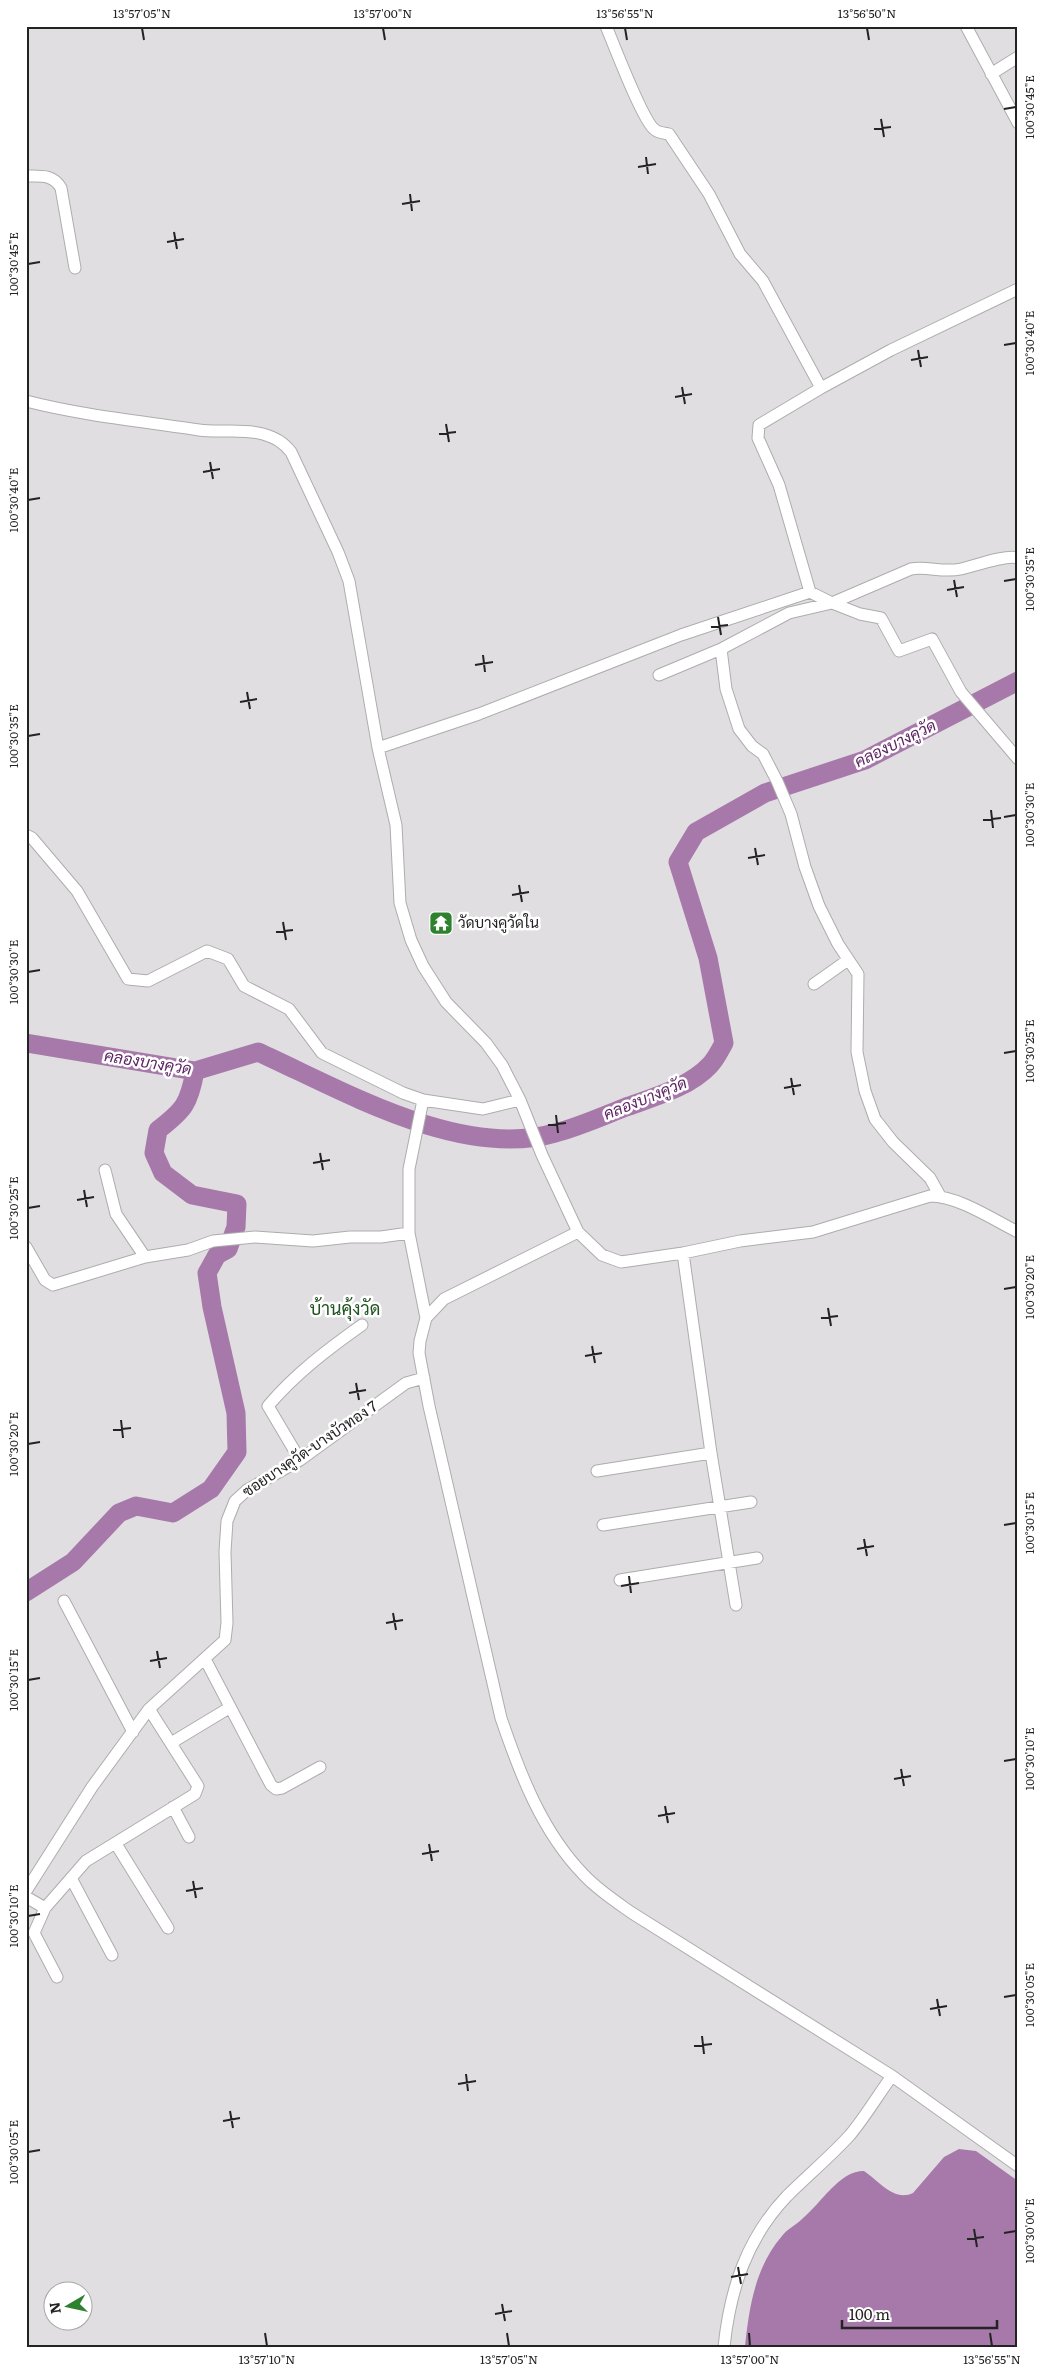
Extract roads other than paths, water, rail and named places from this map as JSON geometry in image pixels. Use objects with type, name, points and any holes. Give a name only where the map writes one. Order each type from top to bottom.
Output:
[{"type":"street","points":[[606,26],[643,113],[652,128],[658,132],[669,134],[678,146],[718,211],[740,254],[763,280],[821,388]]},
{"type":"street","points":[[966,26],[1018,123]]},
{"type":"street","points":[[991,74],[1018,57]]},
{"type":"street","points":[[26,176],[52,178],[61,188],[75,268]]},
{"type":"street","points":[[810,592],[779,485],[758,438],[757,431],[759,425],[890,350],[1018,289]]},
{"type":"street","points":[[26,401],[71,412],[120,420],[200,430],[261,433],[283,443],[300,469],[338,552],[349,581],[378,748],[396,824],[400,903],[411,940],[432,983],[446,1002],[486,1043],[502,1065],[520,1100],[542,1155],[578,1232],[597,1251],[609,1259],[621,1262],[683,1253],[740,1241],[826,1229],[922,1198],[940,1196],[954,1200],[1018,1232]]},
{"type":"street","points":[[659,675],[721,649],[789,613],[832,603],[910,569],[919,568],[943,572],[1002,558],[1018,558]]},
{"type":"street","points":[[378,748],[479,714],[681,635],[810,592],[860,614],[881,618],[899,652],[932,639],[961,692],[982,719],[1018,759]]},
{"type":"street","points":[[721,649],[726,690],[739,729],[752,746],[763,754],[777,781],[819,906],[848,960],[858,974],[857,1052],[865,1090],[875,1119],[893,1142],[930,1178],[940,1196]]},
{"type":"street","points":[[26,836],[32,838],[77,891],[128,979],[148,981],[207,951],[228,959],[244,986],[289,1009],[322,1053],[422,1104],[483,1109],[520,1100]]},
{"type":"street","points":[[814,984],[848,960]]},
{"type":"street","points":[[422,1104],[408,1169],[409,1233],[426,1318]]},
{"type":"street","points":[[105,1170],[116,1214],[145,1257]]},
{"type":"street","points":[[578,1232],[458,1290],[444,1299],[426,1318],[422,1330],[419,1353],[502,1718],[513,1754],[531,1795],[564,1853],[585,1876],[632,1913],[892,2076],[1018,2166]]},
{"type":"street","points":[[26,1247],[45,1280],[53,1285],[145,1257],[188,1250],[220,1241],[255,1237],[313,1241],[350,1237],[381,1237],[409,1233]]},
{"type":"street","points":[[683,1253],[711,1453],[736,1605]]},
{"type":"street","points":[[300,1460],[268,1406],[288,1383],[331,1347],[362,1325]]},
{"type":"street","name":"ซอยบางคูวัด-บางบัวทอง 7","points":[[26,1891],[92,1787],[149,1709],[225,1640],[228,1623],[225,1552],[227,1521],[235,1501],[248,1490],[300,1460],[406,1382],[424,1378]]},
{"type":"street","points":[[597,1471],[711,1453]]},
{"type":"street","points":[[603,1525],[751,1502]]},
{"type":"street","points":[[620,1580],[757,1558]]},
{"type":"street","points":[[64,1601],[133,1732]]},
{"type":"street","points":[[205,1660],[271,1785],[276,1789],[320,1767]]},
{"type":"street","points":[[170,1743],[229,1708]]},
{"type":"street","points":[[57,1977],[34,1933],[45,1908],[86,1861],[195,1794],[198,1786],[149,1709]]},
{"type":"street","points":[[174,1807],[189,1837]]},
{"type":"street","points":[[116,1844],[168,1928]]},
{"type":"street","points":[[71,1878],[112,1955]]},
{"type":"street","points":[[26,1897],[45,1908]]},
{"type":"street","points":[[724,2347],[731,2301],[738,2276],[751,2244],[762,2226],[787,2196],[851,2133],[892,2076]]},
{"type":"waterway","name":"คลองบางคูวัด","points":[[26,1043],[195,1071],[258,1052],[403,1117],[442,1129],[481,1137],[519,1139],[555,1133],[582,1125],[682,1085],[702,1073],[712,1063],[724,1043],[708,958],[678,862],[696,832],[765,793],[865,760],[1018,681]]},
{"type":"waterway","points":[[26,1592],[73,1562],[119,1513],[136,1506],[173,1513],[211,1489],[237,1452],[236,1413],[212,1307],[207,1273],[217,1255],[228,1249],[236,1227],[237,1204],[192,1195],[163,1173],[154,1153],[158,1130],[180,1111],[188,1099],[195,1071]]},
{"type":"place","name":"วัดบางคูวัดใน","points":[[441,923]]},
{"type":"district","name":"บ้านคุ้งวัด","points":[[345,1309]]}]
